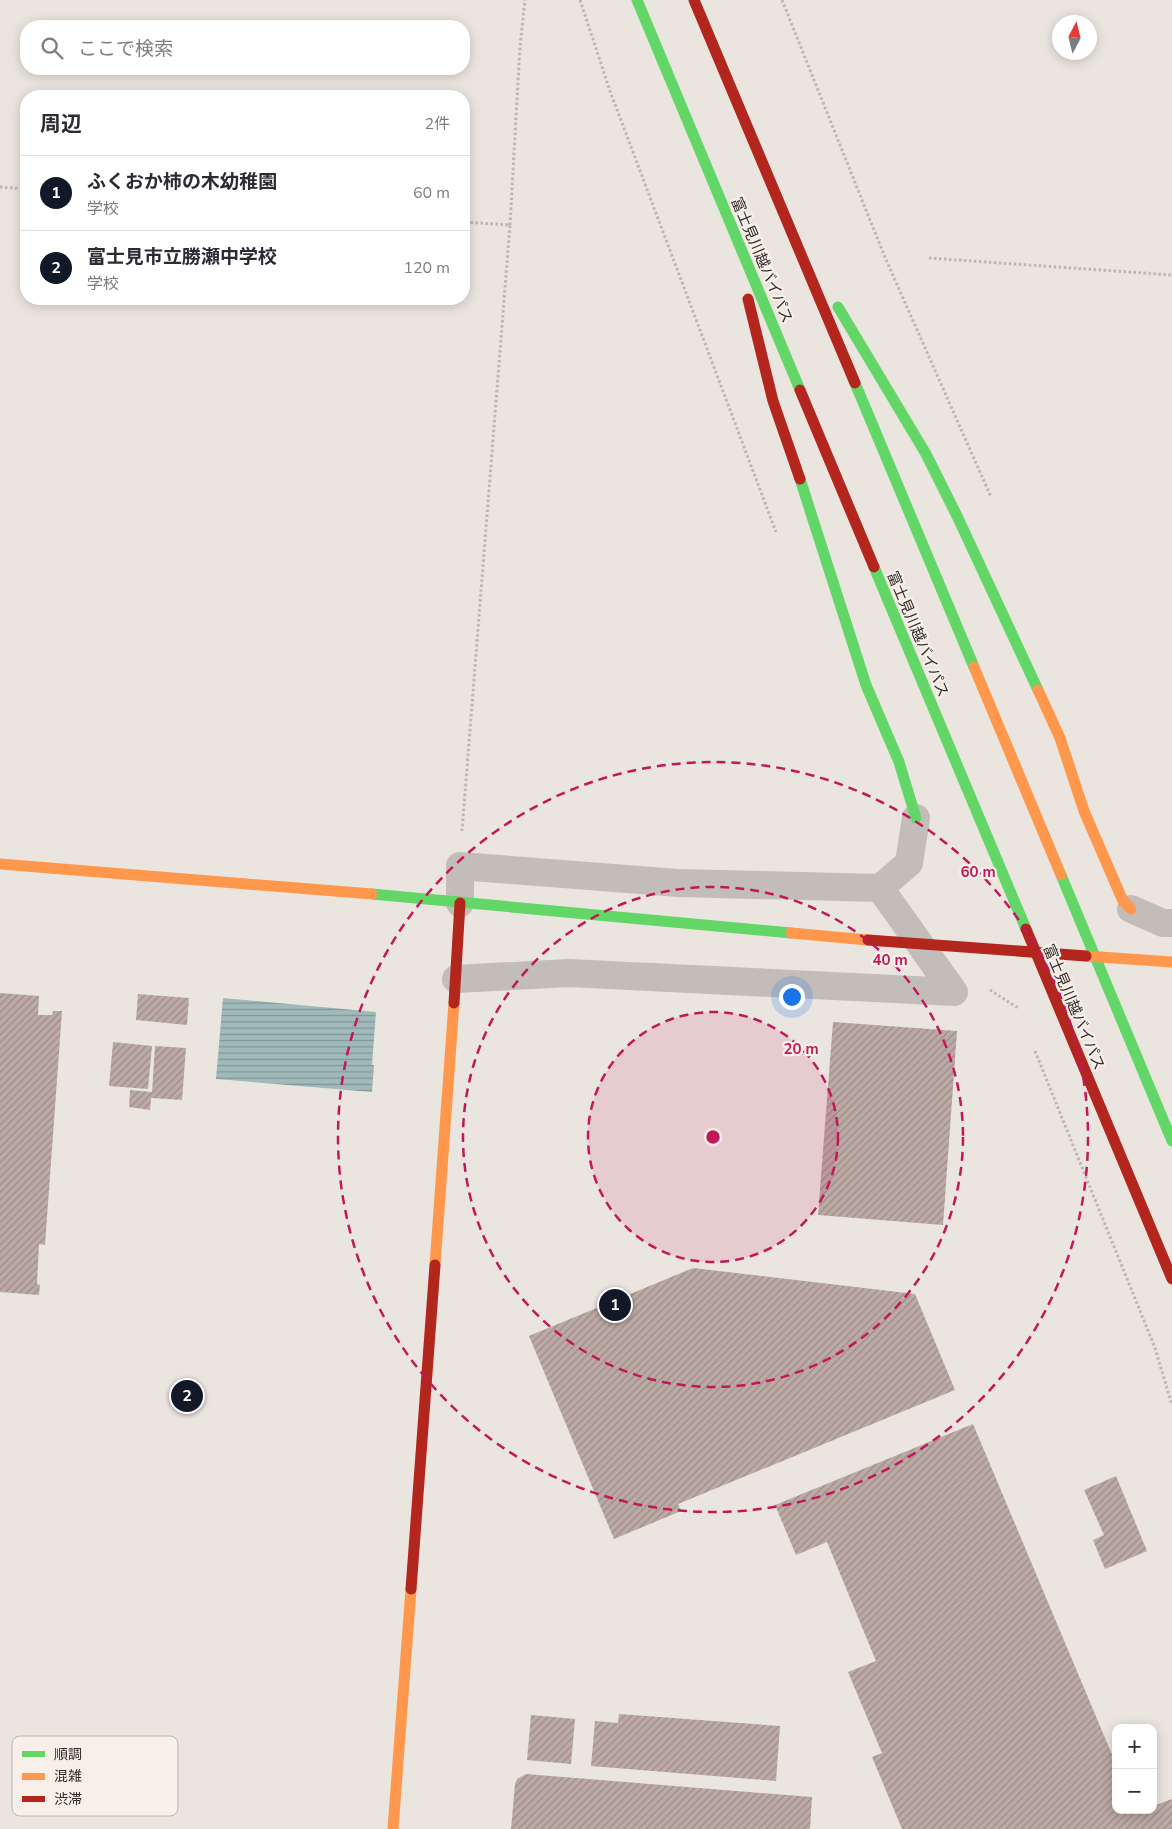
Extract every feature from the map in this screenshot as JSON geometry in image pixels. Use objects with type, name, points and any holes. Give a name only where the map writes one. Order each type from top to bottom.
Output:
[{"type":"main road","name":"富士見川越バイパス","points":[[636,0],[1172,1279]]},
{"type":"main road","points":[[694,0],[1172,1141]]},
{"type":"main road","points":[[728,218],[772,401],[803,488],[866,685],[899,762],[916,818]]},
{"type":"main road","points":[[787,222],[926,454],[958,518],[1060,738],[1084,811],[1123,901],[1130,909]]},
{"type":"main road","points":[[0,864],[347,891],[868,940],[1172,962]]},
{"type":"main road","points":[[393,1829],[460,903]]},
{"type":"street","points":[[460,903],[460,866],[678,883],[880,888],[909,862],[916,818]]},
{"type":"street","points":[[456,979],[569,973],[954,992],[880,888]]},
{"type":"street","points":[[1130,909],[1163,923],[1172,924]]},
{"type":"path","points":[[460,866],[510,225],[520,46],[525,0]]},
{"type":"path","points":[[0,187],[20,189]]},
{"type":"path","points":[[470,222],[510,225]]},
{"type":"path","points":[[929,258],[1172,275]]},
{"type":"water","points":[[223,998],[376,1012],[372,1092],[216,1079]]},
{"type":"building","points":[[0,993],[39,996],[38,1015],[52,1015],[53,1011],[62,1011],[45,1245],[39,1244],[37,1284],[40,1285],[39,1295],[0,1292]]},
{"type":"building","points":[[138,994],[189,998],[187,1025],[136,1020]]},
{"type":"building","points":[[833,1022],[957,1031],[943,1225],[818,1215]]},
{"type":"building","points":[[113,1042],[152,1046],[148,1089],[109,1086]]},
{"type":"building","points":[[155,1046],[186,1048],[182,1100],[151,1098],[150,1110],[129,1107],[130,1090],[152,1092]]},
{"type":"building","points":[[693,1268],[915,1294],[955,1390],[678,1504],[681,1511],[614,1539],[529,1336]]},
{"type":"building","points":[[973,1424],[1112,1754],[1112,1814],[1157,1814],[1157,1805],[1172,1799],[1172,1829],[902,1829],[872,1757],[882,1753],[848,1672],[876,1661],[827,1542],[796,1555],[775,1505]]},
{"type":"building","points":[[1116,1476],[1147,1551],[1105,1569],[1093,1540],[1104,1535],[1084,1490]]},
{"type":"building","points":[[619,1714],[780,1726],[776,1781],[591,1766],[595,1721],[618,1723]]},
{"type":"building","points":[[531,1715],[575,1719],[571,1764],[527,1760]]},
{"type":"building","points":[[526,1774],[812,1797],[810,1829],[511,1829],[515,1784],[517,1779]]},
{"type":"traffic: fast","points":[[637,0],[800,390]]},
{"type":"traffic: fast","points":[[838,307],[926,454],[1038,690]]},
{"type":"traffic: fast","points":[[855,383],[974,667]]},
{"type":"traffic: fast","points":[[800,479],[866,685],[899,762],[916,818]]},
{"type":"traffic: fast","points":[[874,567],[1026,929]]},
{"type":"traffic: fast","points":[[1061,875],[1172,1141]]},
{"type":"traffic: fast","points":[[372,894],[791,933]]},
{"type":"traffic: slow","points":[[974,667],[1061,875]]},
{"type":"traffic: slow","points":[[1038,690],[1060,738],[1084,811],[1123,901],[1131,909]]},
{"type":"traffic: slow","points":[[0,864],[372,894]]},
{"type":"traffic: slow","points":[[791,933],[868,940]]},
{"type":"traffic: slow","points":[[1086,956],[1172,962]]},
{"type":"traffic: slow","points":[[435,1265],[454,1003]]},
{"type":"traffic: slow","points":[[393,1829],[411,1589]]},
{"type":"traffic: jam","points":[[694,0],[855,383]]},
{"type":"traffic: jam","points":[[748,299],[773,401],[800,479]]},
{"type":"traffic: jam","points":[[800,390],[874,567]]},
{"type":"traffic: jam","points":[[454,1003],[460,903]]},
{"type":"traffic: jam","points":[[1026,929],[1172,1279]]},
{"type":"traffic: jam","points":[[868,940],[1086,956]]},
{"type":"traffic: jam","points":[[411,1589],[435,1265]]},
{"type":"place","name":"ふくおか柿の木幼稚園","points":[[615,1305]]},
{"type":"place","name":"富士見市立勝瀬中学校","points":[[187,1396]]}]
